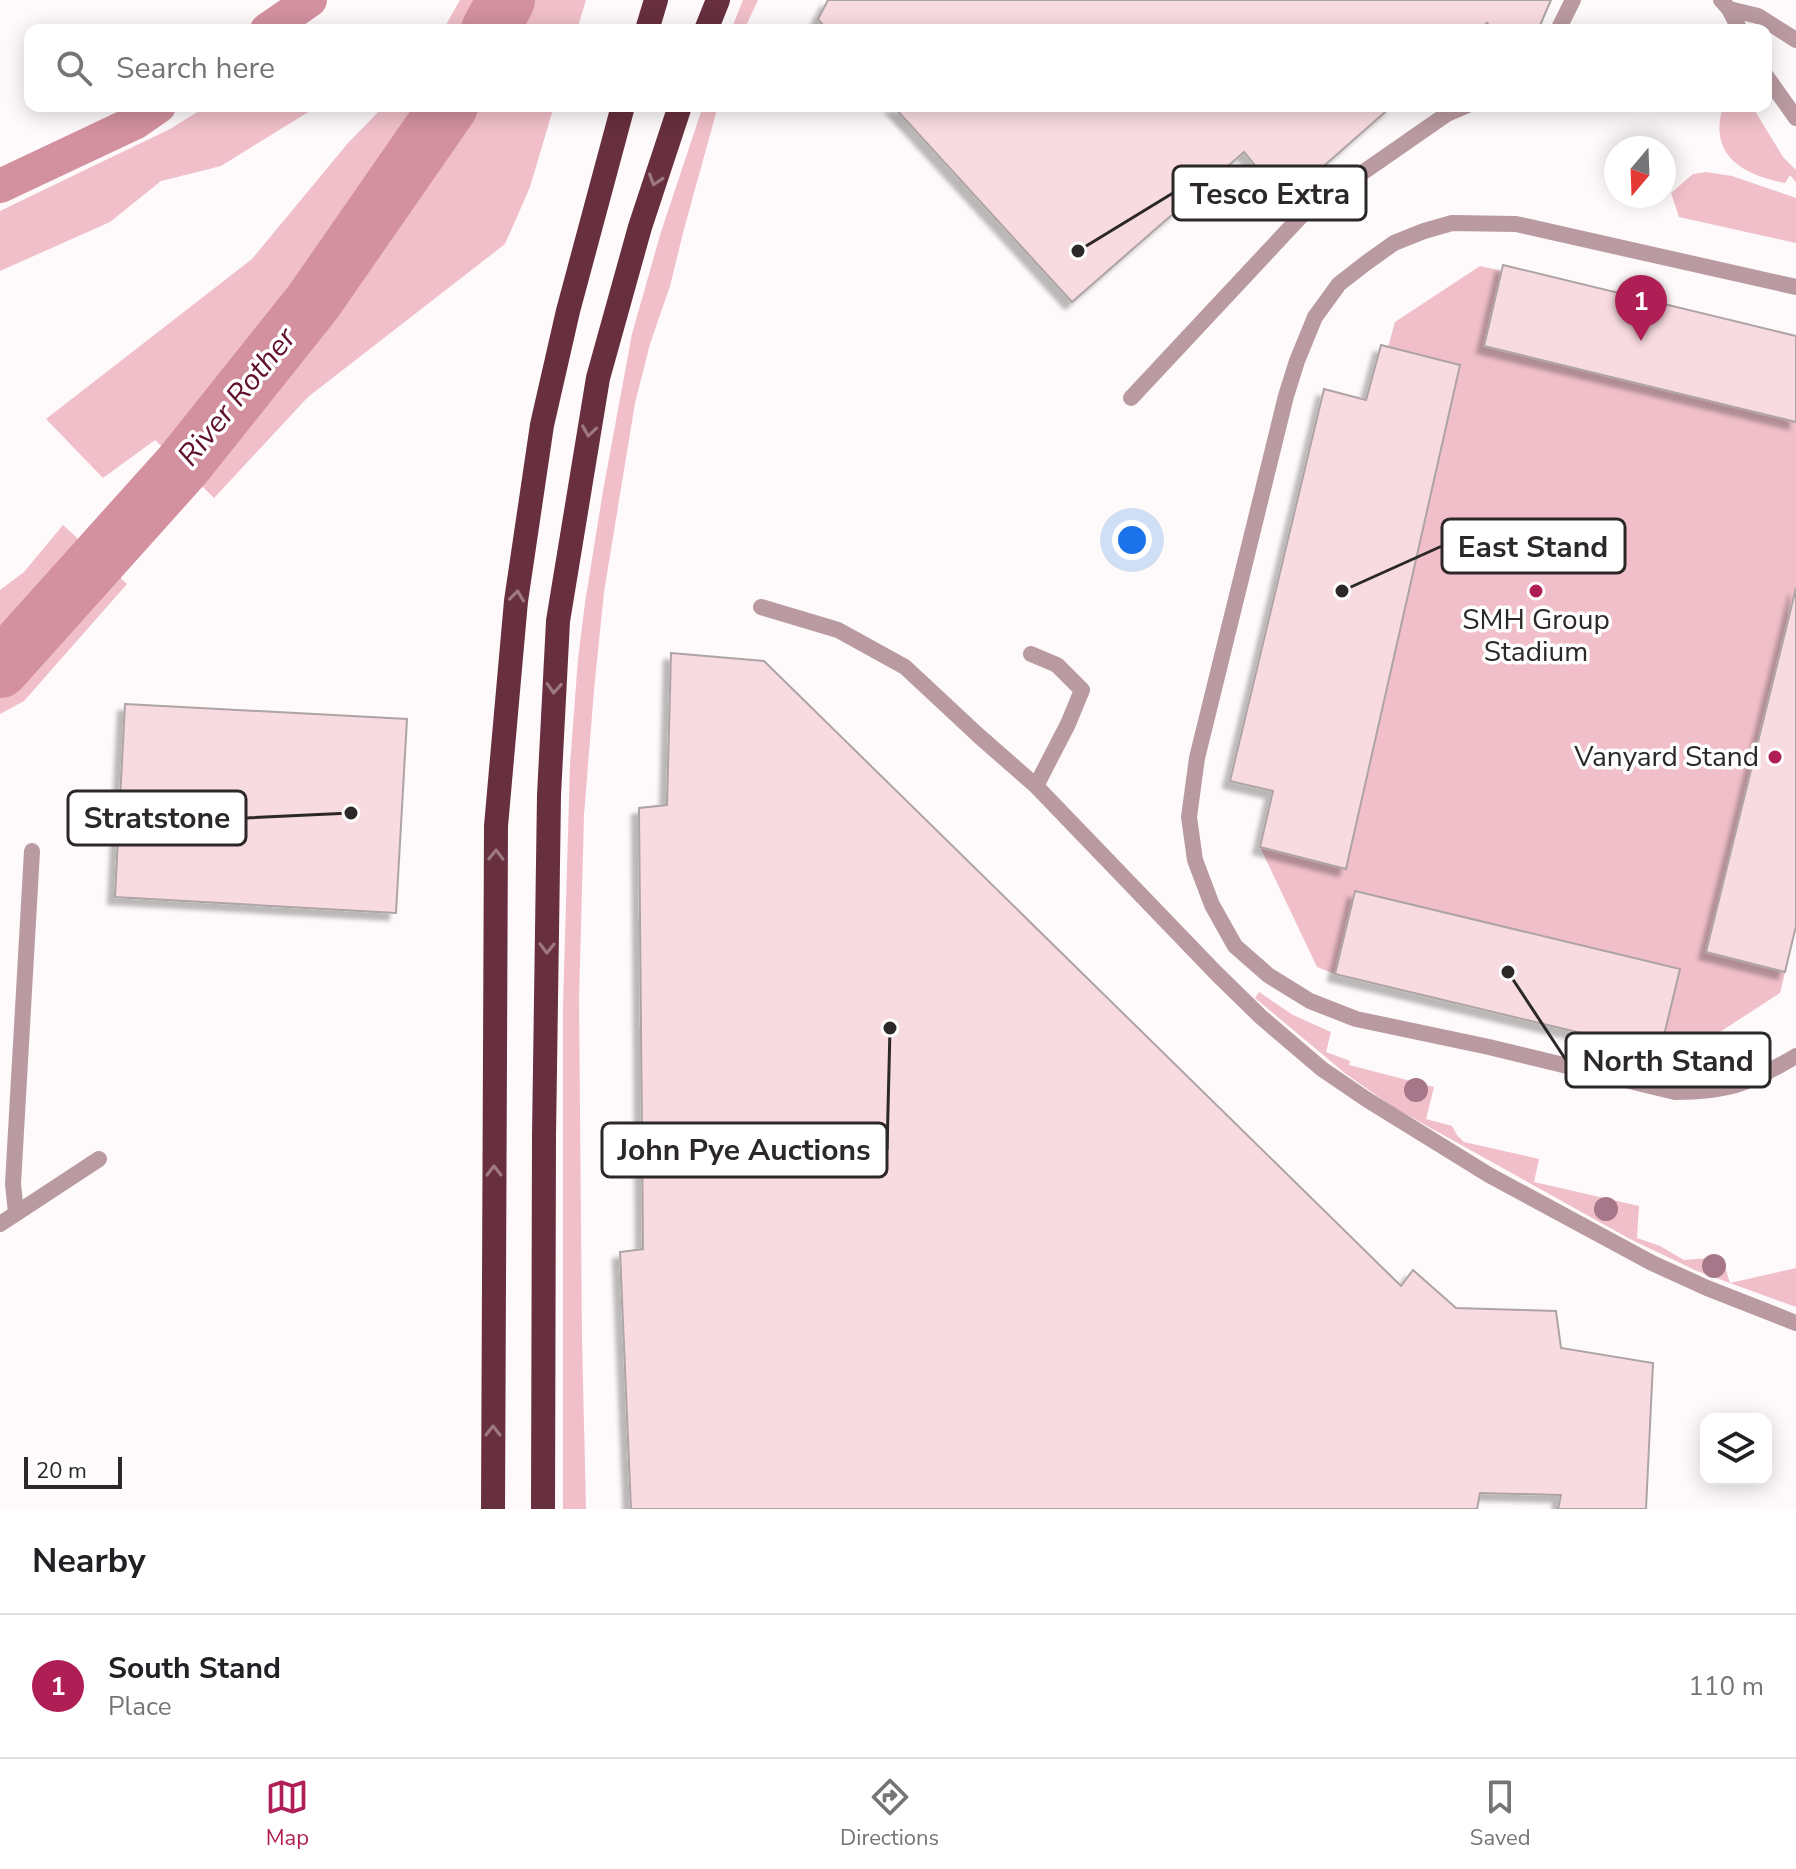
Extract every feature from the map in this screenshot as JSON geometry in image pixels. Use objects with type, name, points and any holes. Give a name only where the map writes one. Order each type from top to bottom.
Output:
[{"type":"highway","points":[[649,24],[656,0]]},
{"type":"highway","points":[[708,24],[718,0]]},
{"type":"highway","points":[[493,1509],[496,826],[515,616],[542,425],[568,311],[621,112]]},
{"type":"highway","points":[[543,1509],[549,795],[558,621],[598,378],[640,227],[678,112]]},
{"type":"lane","points":[[1561,24],[1573,0]]},
{"type":"lane","points":[[1725,5],[1736,24]]},
{"type":"lane","points":[[1725,5],[1758,16],[1771,24]]},
{"type":"lane","points":[[1772,25],[1796,40]]},
{"type":"lane","points":[[1772,84],[1796,118]]},
{"type":"lane","points":[[1131,398],[1303,214],[1452,112]]},
{"type":"lane","points":[[1796,287],[1516,224],[1482,223],[1452,223],[1394,243],[1339,284],[1315,317],[1286,396],[1197,758],[1189,817],[1195,860],[1212,905],[1235,946],[1268,975],[1310,1001],[1356,1019],[1675,1092],[1727,1088],[1761,1077],[1796,1056]]},
{"type":"lane","points":[[761,607],[838,630],[905,667],[1036,786],[1216,973],[1261,1017],[1322,1069],[1489,1175],[1639,1256],[1707,1288],[1796,1323]]},
{"type":"lane","points":[[1031,654],[1057,665],[1082,690],[1036,786]]},
{"type":"lane","points":[[16,1213],[13,1184],[32,851]]},
{"type":"lane","points":[[0,1224],[99,1159]]},
{"type":"shaded area","points":[[460,0],[586,0],[579,24],[446,24]]},
{"type":"shaded area","points":[[743,0],[758,0],[747,24],[733,24]]},
{"type":"shaded area","points":[[197,112],[308,112],[221,166],[161,181],[110,222],[0,271],[0,211],[170,129]]},
{"type":"shaded area","points":[[378,112],[552,112],[530,187],[505,244],[308,397],[214,498],[155,440],[103,478],[46,419],[252,259],[348,143]]},
{"type":"shaded area","points":[[701,112],[716,112],[635,403],[604,592],[584,815],[579,999],[586,1509],[563,1509],[563,1006],[570,765],[578,659],[603,491],[632,334],[661,232]]},
{"type":"shaded area","points":[[1722,112],[1756,112],[1783,157],[1796,170],[1796,182],[1790,175],[1785,183],[1769,179],[1732,160],[1720,138]]},
{"type":"shaded area","points":[[1706,172],[1732,176],[1796,198],[1796,243],[1679,217],[1676,189],[1693,174]]},
{"type":"shaded area","name":"SMH Group Stadium","points":[[1503,265],[1796,336],[1796,926],[1780,993],[1683,1056],[1335,974],[1317,967],[1260,847],[1273,791],[1230,781],[1324,389],[1366,400],[1381,345],[1388,347],[1395,322],[1480,266],[1502,271]]},
{"type":"shaded area","points":[[63,525],[127,584],[24,701],[0,714],[0,590],[24,572]]},
{"type":"shaded area","points":[[1259,992],[1293,1015],[1331,1032],[1326,1052],[1350,1061],[1349,1065],[1434,1087],[1426,1119],[1452,1126],[1464,1142],[1539,1159],[1534,1182],[1639,1206],[1637,1238],[1660,1246],[1684,1260],[1722,1257],[1730,1283],[1630,1239],[1393,1107],[1346,1074],[1255,998]]},
{"type":"shaded area","points":[[1796,1268],[1796,1307],[1730,1283]]},
{"type":"building","points":[[828,0],[1551,0],[1541,24],[822,24],[818,19]]},
{"type":"building","points":[[898,112],[1385,112],[1284,201],[1244,152],[1072,302]]},
{"type":"building","points":[[1503,265],[1796,336],[1796,422],[1484,346]]},
{"type":"building","points":[[1381,345],[1460,365],[1346,869],[1260,847],[1273,791],[1230,781],[1324,389],[1366,400]]},
{"type":"building","name":"Vanyard Stand","points":[[1796,588],[1796,926],[1785,972],[1706,952]]},
{"type":"building","points":[[671,653],[764,661],[1401,1286],[1413,1270],[1456,1308],[1556,1311],[1561,1348],[1653,1363],[1646,1509],[1558,1509],[1561,1495],[1480,1493],[1477,1509],[631,1509],[620,1252],[643,1249],[639,808],[667,805]]},
{"type":"building","points":[[125,704],[407,719],[396,913],[115,897]]},
{"type":"building","points":[[1355,891],[1680,969],[1660,1052],[1335,974]]},
{"type":"waterway","points":[[276,24],[310,0]]},
{"type":"waterway","name":"River Rother","points":[[493,24],[506,0]]},
{"type":"waterway","points":[[0,186],[136,122],[150,112]]},
{"type":"waterway","name":"River Rother","points":[[0,669],[183,465],[313,302],[445,112]]},
{"type":"place","name":"Tesco Extra","points":[[1078,251]]},
{"type":"place","name":"South Stand","points":[[1641,341]]},
{"type":"place","name":"East Stand","points":[[1342,591]]},
{"type":"place","name":"SMH Group Stadium","points":[[1536,591]]},
{"type":"place","name":"Vanyard Stand","points":[[1775,757]]},
{"type":"place","name":"Stratstone","points":[[351,813]]},
{"type":"place","name":"North Stand","points":[[1508,972]]},
{"type":"place","name":"John Pye Auctions","points":[[890,1028]]}]
